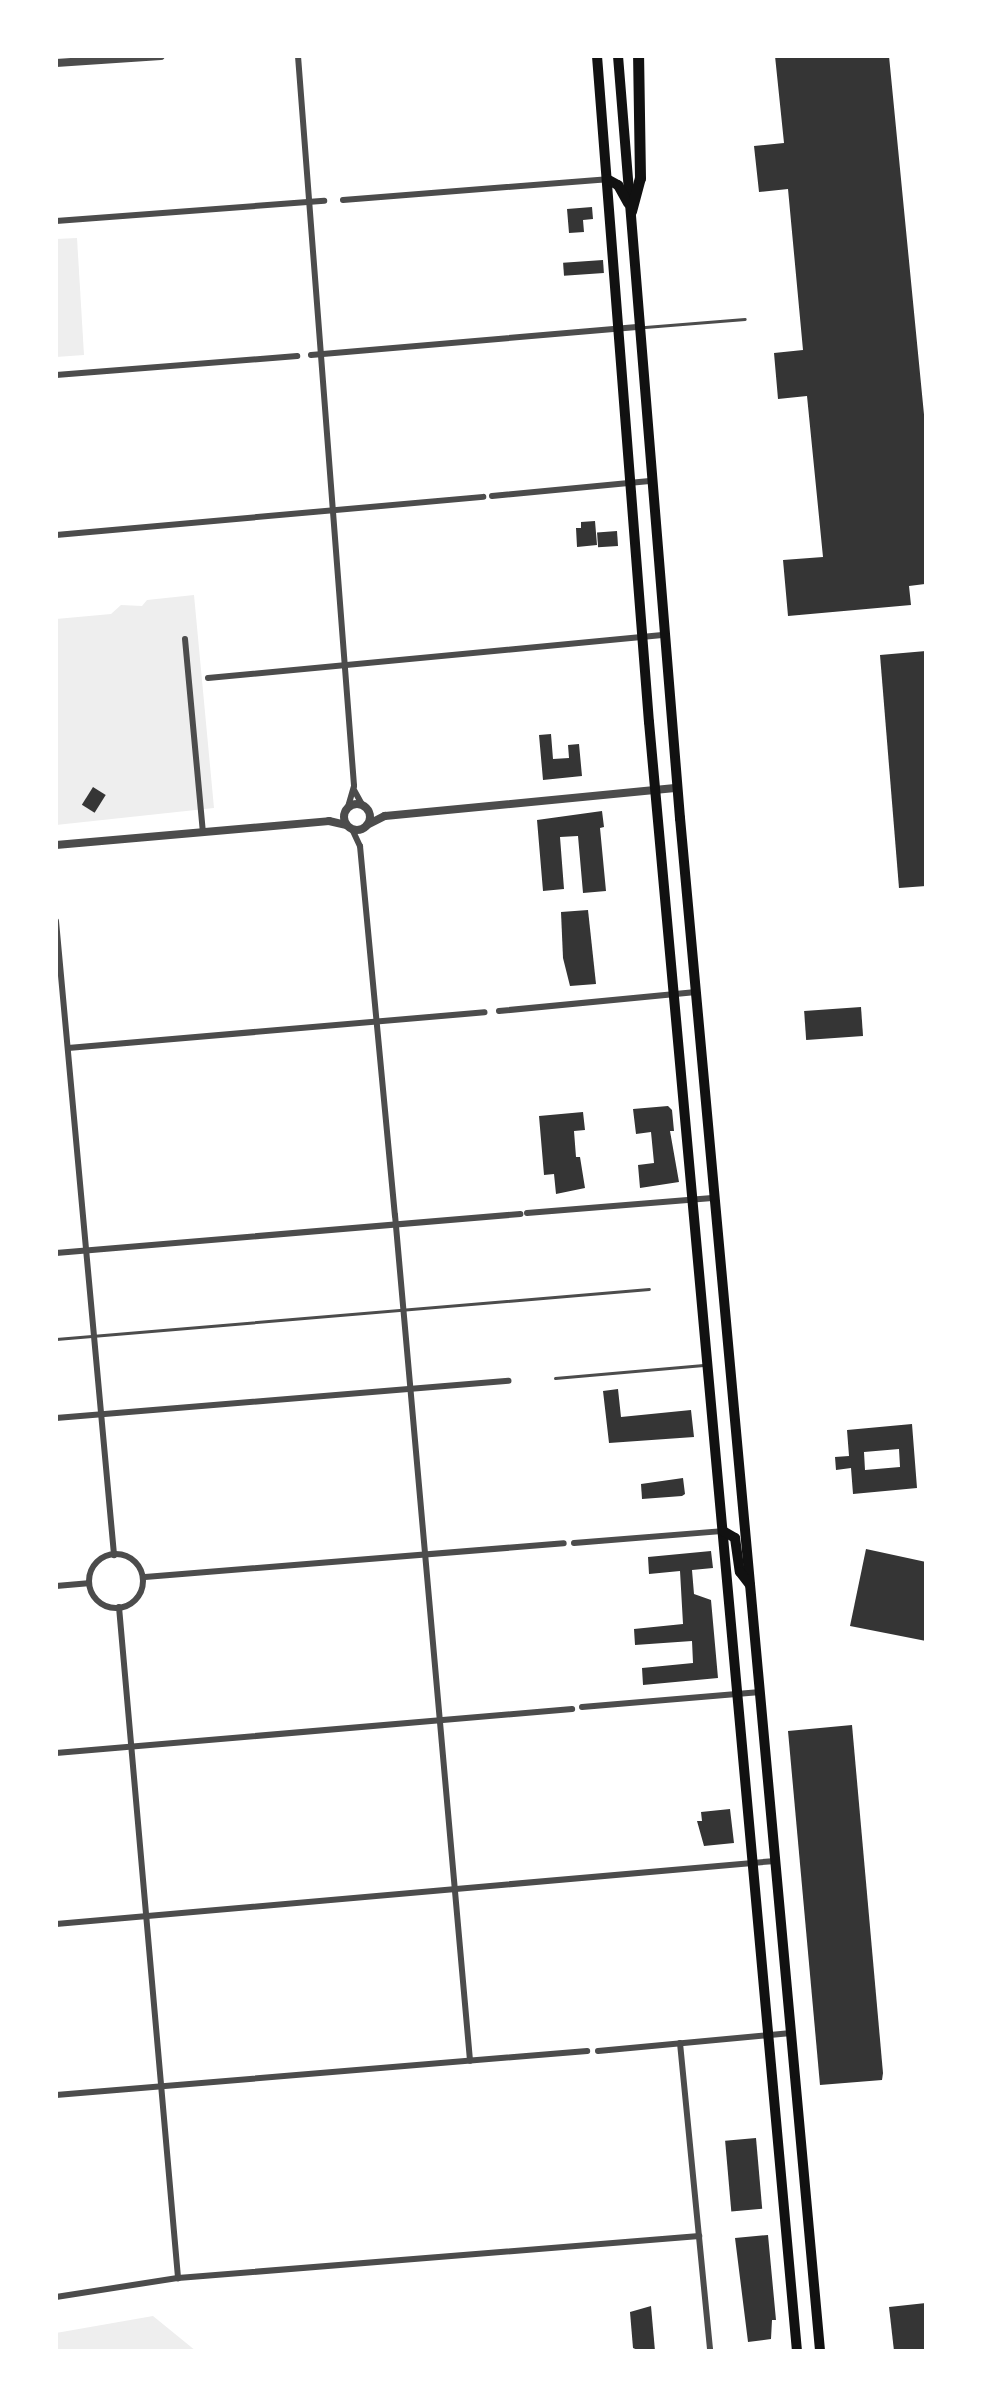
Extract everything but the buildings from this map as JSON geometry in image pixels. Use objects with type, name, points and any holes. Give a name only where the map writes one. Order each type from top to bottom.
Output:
[{"type":"highway","points":[[632,216],[640,178],[638,56]]},
{"type":"main road","points":[[597,56],[642,637],[797,2351]]},
{"type":"main road","points":[[618,56],[678,788],[820,2351]]},
{"type":"main road","points":[[607,179],[618,185],[626,196],[632,216]]},
{"type":"main road","points":[[711,1399],[733,1397]]},
{"type":"main road","points":[[723,1531],[735,1538],[740,1572],[751,1587]]},
{"type":"street","points":[[56,63],[161,56]]},
{"type":"street","points":[[298,56],[354,790],[347,809],[350,827],[359,841]]},
{"type":"street","points":[[343,200],[607,179]]},
{"type":"street","points":[[56,221],[324,201]]},
{"type":"street","points":[[311,355],[640,327]]},
{"type":"street","points":[[56,375],[297,356]]},
{"type":"street","points":[[492,496],[652,481]]},
{"type":"street","points":[[56,535],[483,497]]},
{"type":"street","points":[[208,678],[665,635]]},
{"type":"street","points":[[185,639],[203,832]]},
{"type":"street","points":[[56,845],[329,821],[350,827],[365,826],[385,816],[678,788]]},
{"type":"street","points":[[354,790],[365,808],[365,826],[359,841],[470,2061]]},
{"type":"street","points":[[329,821],[347,809],[365,808],[385,816]]},
{"type":"street","points":[[56,921],[114,1555]]},
{"type":"street","points":[[499,1011],[696,992]]},
{"type":"street","points":[[68,1048],[484,1012]]},
{"type":"street","points":[[56,1253],[715,1198]]},
{"type":"street","points":[[56,1418],[508,1381]]},
{"type":"street","points":[[574,1543],[723,1531]]},
{"type":"street","points":[[145,1577],[564,1543]]},
{"type":"street","points":[[114,1555],[137,1562],[145,1577],[138,1597],[119,1607],[99,1602],[88,1583],[95,1563],[114,1555]]},
{"type":"street","points":[[56,1586],[88,1583]]},
{"type":"street","points":[[119,1607],[178,2278]]},
{"type":"street","points":[[582,1707],[760,1692]]},
{"type":"street","points":[[56,1753],[572,1709]]},
{"type":"street","points":[[56,1924],[775,1861]]},
{"type":"street","points":[[598,2051],[791,2033]]},
{"type":"street","points":[[680,2043],[710,2351]]},
{"type":"street","points":[[56,2095],[587,2051]]},
{"type":"street","points":[[56,2297],[178,2278],[699,2236]]},
{"type":"lane","points":[[640,327],[745,319]]},
{"type":"lane","points":[[56,1339],[649,1289]]},
{"type":"lane","points":[[555,1378],[708,1364]]},
{"type":"shaded area","points":[[77,238],[84,355],[56,357],[56,239]]},
{"type":"shaded area","points":[[194,595],[214,808],[56,825],[56,619],[111,614],[121,605],[142,606],[147,600]]},
{"type":"shaded area","points":[[153,2316],[196,2351],[56,2351],[56,2333]]}]
